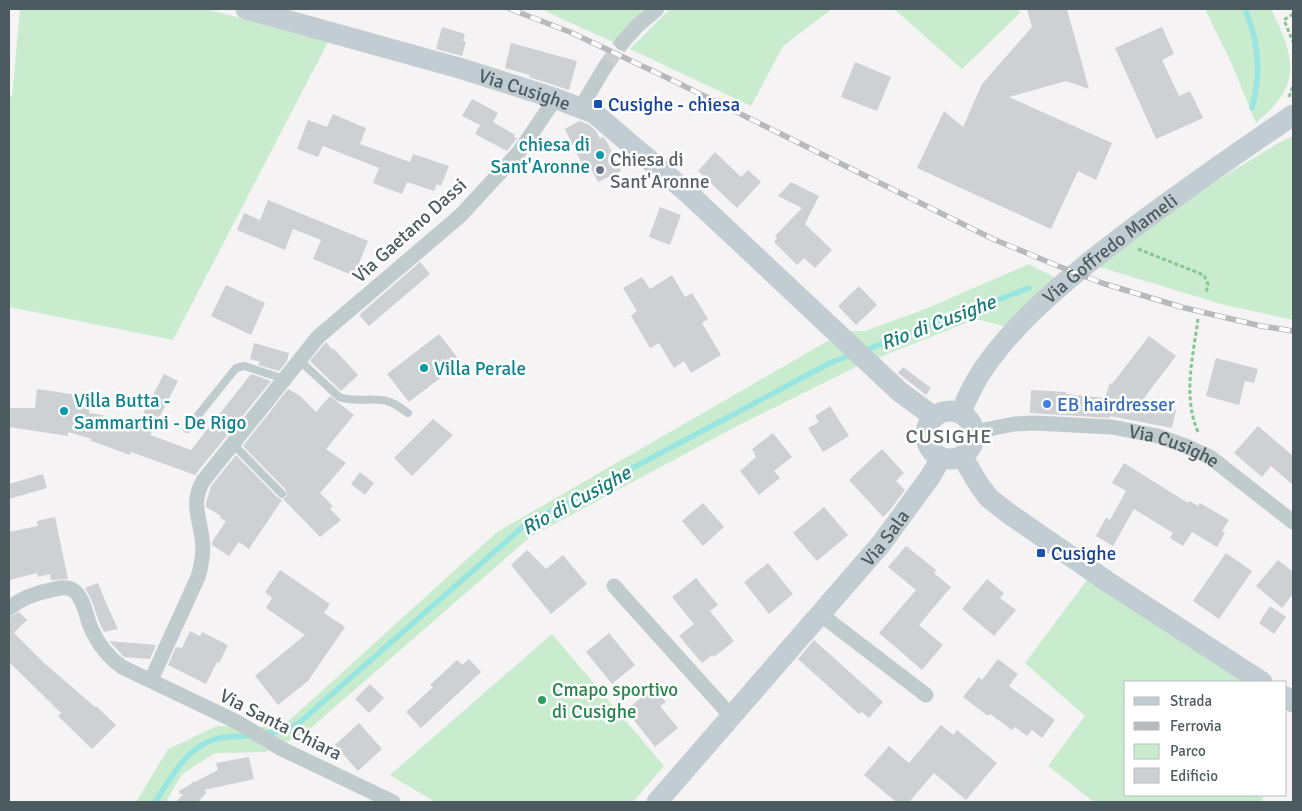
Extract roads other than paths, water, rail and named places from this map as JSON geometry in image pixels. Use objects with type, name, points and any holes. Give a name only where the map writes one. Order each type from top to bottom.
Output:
[{"type":"street","name":"Via Cusighe","points":[[246,9],[450,66],[594,112],[753,252],[900,392],[934,417]]},
{"type":"street","points":[[622,43],[637,26],[657,9]]},
{"type":"street","points":[[581,107],[605,67]]},
{"type":"street","name":"Via Gaetano Dassi","points":[[151,680],[201,566],[202,539],[197,495],[203,481],[325,330],[461,215],[519,152],[554,98]]},
{"type":"street","name":"Via Goffredo Mameli","points":[[961,414],[966,397],[983,368],[1020,326],[1050,296],[1093,258],[1208,173],[1293,115]]},
{"type":"street","points":[[952,457],[972,446],[974,432],[967,418],[961,414],[947,412],[934,417],[926,431],[926,439],[934,454],[952,457],[990,498],[1008,514],[1108,582],[1260,681]]},
{"type":"street","name":"Via Cusighe","points":[[974,432],[1014,424],[1035,423],[1112,427],[1158,436],[1210,457],[1293,522]]},
{"type":"street","name":"Via Sala","points":[[657,802],[881,544],[930,477],[952,457]]},
{"type":"street","points":[[614,586],[731,716]]},
{"type":"street","points":[[9,608],[23,598],[37,593],[62,588],[76,592],[92,631],[108,655],[122,667],[151,680]]},
{"type":"street","points":[[820,614],[926,695]]},
{"type":"street","name":"Via Santa Chiara","points":[[151,680],[237,722],[280,748],[393,802]]},
{"type":"lane","points":[[299,360],[340,397],[348,400],[385,400],[394,403],[408,413]]},
{"type":"lane","points":[[187,429],[236,368],[244,366],[284,379]]},
{"type":"lane","points":[[233,444],[282,494]]},
{"type":"waterway","name":"Rio di Cusighe","points":[[1245,9],[1253,33],[1257,58],[1257,83],[1252,108]]},
{"type":"waterway","name":"Rio di Cusighe","points":[[863,351],[1029,288]]},
{"type":"waterway","name":"Rio di Cusighe","points":[[262,734],[287,730],[299,723],[525,525],[832,362],[852,355]]},
{"type":"waterway","name":"Rio di Cusighe","points":[[155,802],[174,773],[197,748],[219,738],[253,735]]},
{"type":"tunnel","points":[[605,67],[622,43]]},
{"type":"railway","points":[[510,9],[570,32],[674,81],[993,239],[1058,266],[1102,283],[1181,307],[1261,326],[1293,331]]},
{"type":"place","name":"Cusighe - chiesa","points":[[598,104]]},
{"type":"place","name":"chiesa di Sant'Aronne","points":[[600,155]]},
{"type":"place","name":"Chiesa di Sant'Aronne","points":[[600,170]]},
{"type":"place","name":"Villa Perale","points":[[424,368]]},
{"type":"place","name":"EB hairdresser","points":[[1047,404]]},
{"type":"place","name":"Villa Butta - Sammartini - De Rigo","points":[[64,411]]},
{"type":"place","name":"Cusighe","points":[[1041,553]]},
{"type":"place","name":"Cmapo sportivo di Cusighe","points":[[542,700]]},
{"type":"district","name":"CUSIGHE","points":[[949,436]]}]
